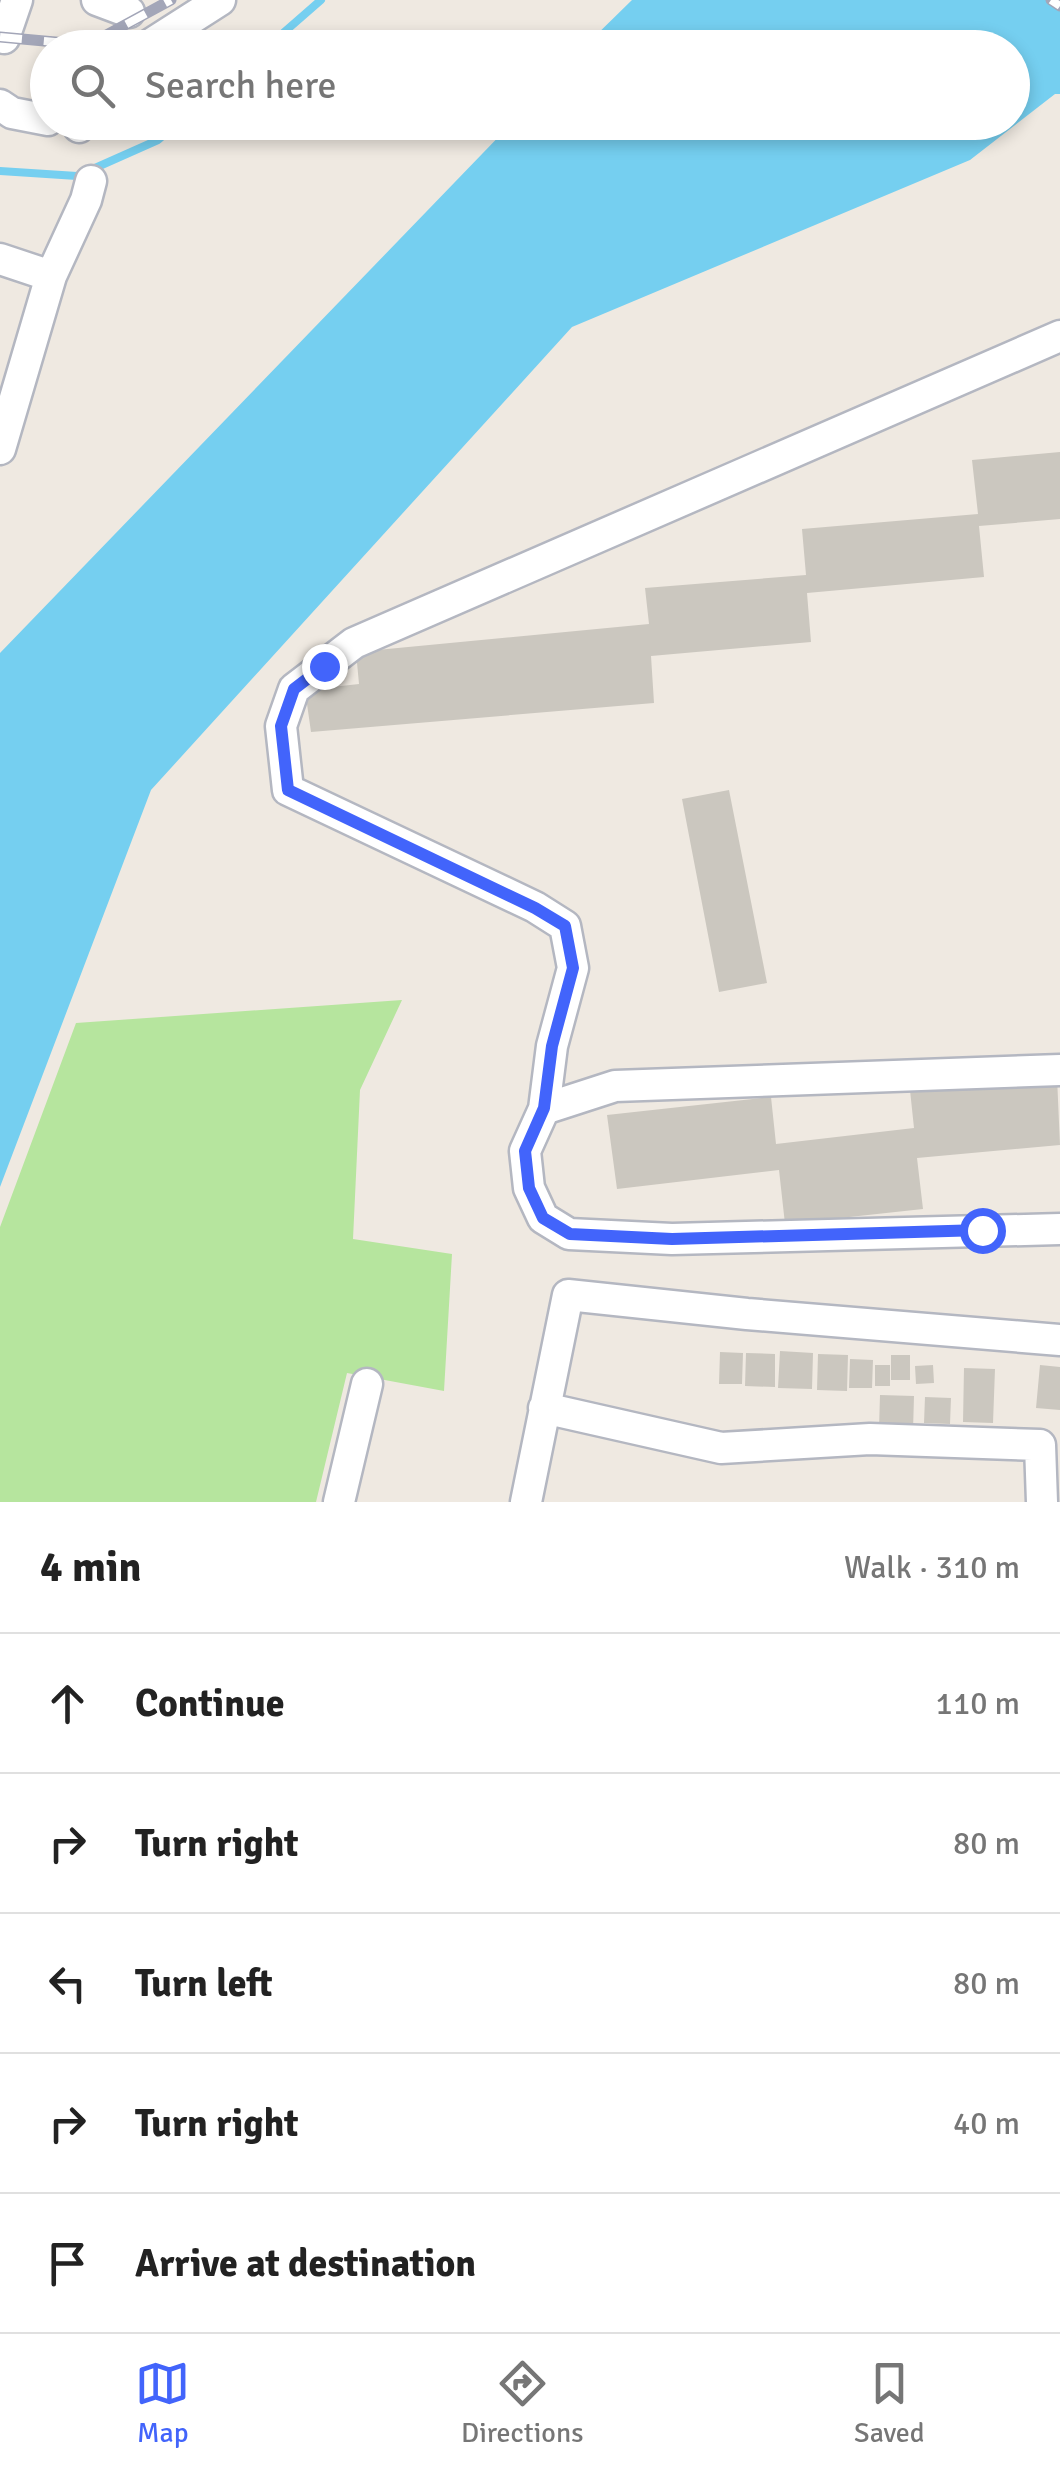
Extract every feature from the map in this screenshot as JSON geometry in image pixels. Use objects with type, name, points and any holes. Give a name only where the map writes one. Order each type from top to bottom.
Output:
[{"type":"street","points":[[4,38],[17,0]]},
{"type":"street","points":[[97,0],[129,12]]},
{"type":"street","points":[[174,30],[220,0]]},
{"type":"street","points":[[0,105],[12,113],[30,116]]},
{"type":"street","points":[[0,449],[5,410],[51,276],[91,181]]},
{"type":"street","points":[[0,259],[51,276]]},
{"type":"street","points":[[1060,336],[354,643],[294,689],[281,726],[288,790],[565,926],[573,968],[552,1046],[544,1108],[525,1151],[529,1188],[543,1218],[570,1234],[672,1239],[1060,1228]]},
{"type":"street","points":[[544,1108],[615,1086],[1060,1070]]},
{"type":"street","points":[[526,1502],[568,1295],[1060,1340]]},
{"type":"street","points":[[339,1502],[367,1384]]},
{"type":"street","points":[[544,1408],[721,1448],[870,1439],[1040,1445],[1042,1502]]},
{"type":"green space","points":[[402,1000],[360,1090],[353,1239],[452,1254],[444,1391],[347,1373],[316,1502],[0,1502],[0,1227],[76,1023]]},
{"type":"water","points":[[632,0],[1060,0],[1060,94],[1030,113],[1030,30],[601,30]]},
{"type":"water","points":[[496,140],[996,140],[970,160],[572,327],[151,790],[0,1187],[0,653]]},
{"type":"building","points":[[1060,452],[1060,519],[979,526],[984,577],[807,593],[811,642],[651,656],[654,703],[311,732],[305,690],[359,684],[356,652],[649,624],[645,588],[806,575],[802,529],[978,514],[972,460]]},
{"type":"building","points":[[729,790],[767,983],[719,992],[682,799]]},
{"type":"building","points":[[1057,1077],[1060,1145],[917,1158],[923,1209],[785,1224],[779,1170],[617,1189],[607,1115],[771,1097],[776,1144],[914,1128],[910,1090]]},
{"type":"building","points":[[780,1351],[813,1353],[812,1389],[778,1388]]},
{"type":"building","points":[[720,1352],[743,1353],[742,1384],[719,1384]]},
{"type":"building","points":[[746,1353],[775,1354],[775,1387],[745,1386]]},
{"type":"building","points":[[818,1354],[848,1355],[847,1391],[817,1390]]},
{"type":"building","points":[[891,1355],[910,1355],[910,1380],[891,1380]]},
{"type":"building","points":[[850,1359],[873,1360],[872,1388],[849,1388]]},
{"type":"building","points":[[875,1365],[890,1365],[890,1386],[875,1386]]},
{"type":"building","points":[[933,1365],[934,1383],[916,1384],[915,1366]]},
{"type":"building","points":[[1040,1365],[1060,1367],[1060,1410],[1036,1408]]},
{"type":"building","points":[[964,1368],[995,1369],[993,1423],[963,1422]]},
{"type":"building","points":[[880,1395],[914,1396],[913,1431],[879,1429]]},
{"type":"building","points":[[925,1397],[951,1398],[950,1424],[924,1423]]},
{"type":"waterway","points":[[287,30],[321,0]]},
{"type":"waterway","points":[[0,171],[77,176],[158,140]]},
{"type":"railway","points":[[116,30],[171,0]]},
{"type":"railway","points":[[1051,0],[1060,6]]},
{"type":"railway","points":[[0,37],[30,40]]},
{"type":"route","points":[[324,666],[294,689],[281,726],[288,790],[565,926],[573,968],[552,1046],[544,1108],[525,1151],[529,1188],[543,1218],[570,1234],[672,1239],[982,1230]]}]
